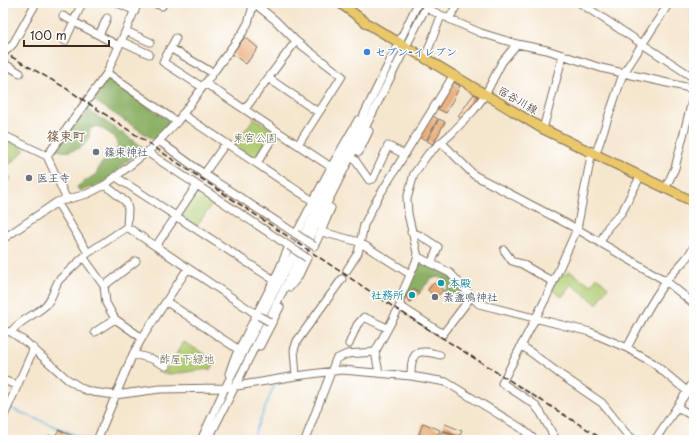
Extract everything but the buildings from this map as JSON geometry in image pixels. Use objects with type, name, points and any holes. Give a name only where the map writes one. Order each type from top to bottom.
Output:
[{"type":"main road","name":"宿谷川線","points":[[340,3],[368,24],[485,95],[544,128],[694,202]]},
{"type":"street","points":[[3,48],[8,50],[13,44],[36,3]]},
{"type":"street","points":[[65,41],[82,3]]},
{"type":"street","points":[[118,3],[135,11]]},
{"type":"street","points":[[47,156],[107,74],[138,3]]},
{"type":"street","points":[[153,3],[162,6]]},
{"type":"street","points":[[3,239],[57,202],[87,194],[105,185],[159,141],[177,122],[243,32],[248,23],[254,3],[275,20],[296,41],[342,76],[298,145]]},
{"type":"street","points":[[208,440],[235,384],[373,115],[403,45],[418,3]]},
{"type":"street","points":[[449,19],[458,3]]},
{"type":"street","points":[[580,3],[642,44],[693,75]]},
{"type":"street","points":[[556,440],[541,413],[534,404],[502,383],[553,282],[577,229],[594,152],[623,74],[669,3]]},
{"type":"street","points":[[201,440],[229,380],[366,110],[427,6],[441,16],[481,33],[517,44],[547,50],[623,74],[694,89]]},
{"type":"street","points":[[63,16],[99,35],[149,54]]},
{"type":"street","points":[[425,58],[441,16]]},
{"type":"street","points":[[99,35],[106,18]]},
{"type":"street","points":[[126,31],[150,42]]},
{"type":"street","points":[[176,38],[163,62],[245,109],[331,167]]},
{"type":"street","points":[[245,109],[296,41]]},
{"type":"street","points":[[379,373],[375,352],[400,306],[400,298],[418,258],[411,232],[407,200],[414,174],[428,154],[466,120],[485,95],[502,62],[517,44]]},
{"type":"street","points":[[170,48],[213,73]]},
{"type":"street","points":[[544,128],[563,55]]},
{"type":"street","points":[[3,63],[20,73]]},
{"type":"street","points":[[107,74],[177,122]]},
{"type":"street","points":[[347,270],[358,253],[359,242],[364,225],[376,201],[453,76]]},
{"type":"street","points":[[268,78],[318,112]]},
{"type":"street","points":[[666,188],[675,168],[694,94]]},
{"type":"street","points":[[296,234],[352,127],[366,110]]},
{"type":"street","points":[[182,114],[313,201]]},
{"type":"street","points":[[159,141],[204,174],[314,246],[322,232],[323,223],[366,139],[373,115]]},
{"type":"street","points":[[257,163],[277,131]]},
{"type":"street","points":[[3,135],[47,156],[67,200]]},
{"type":"street","points":[[441,142],[474,175],[600,242],[666,281],[694,304]]},
{"type":"street","points":[[204,174],[226,143]]},
{"type":"street","points":[[355,160],[368,180],[373,179],[388,146],[404,154]]},
{"type":"street","points":[[147,152],[307,258],[298,277],[292,282],[244,376],[235,384]]},
{"type":"street","points":[[600,242],[608,228],[622,212],[641,175]]},
{"type":"street","points":[[116,177],[274,280]]},
{"type":"street","points":[[105,185],[126,202],[128,209],[127,227]]},
{"type":"street","points":[[156,246],[197,185]]},
{"type":"street","points":[[57,202],[104,286],[106,302],[115,319],[142,338]]},
{"type":"street","points":[[127,227],[271,323]]},
{"type":"street","points":[[11,332],[18,323],[45,305],[56,290],[59,280],[86,256],[127,227]]},
{"type":"street","points":[[322,232],[359,242],[410,274]]},
{"type":"street","points":[[411,232],[421,236],[438,247],[431,264]]},
{"type":"street","points":[[229,380],[229,372],[238,350],[258,315],[289,246]]},
{"type":"street","points":[[627,348],[649,307],[666,281],[690,255],[694,246]]},
{"type":"street","points":[[504,250],[512,261],[522,264],[553,282]]},
{"type":"street","points":[[418,258],[450,273],[470,297],[483,306],[590,332],[627,348],[653,363],[688,392]]},
{"type":"street","points":[[104,286],[136,261]]},
{"type":"street","points":[[97,440],[133,354],[188,268]]},
{"type":"street","points":[[296,376],[294,350],[297,341],[342,279]]},
{"type":"street","points":[[400,306],[443,334],[470,297]]},
{"type":"street","points":[[166,302],[238,350]]},
{"type":"street","points":[[349,344],[357,325],[364,317],[387,328]]},
{"type":"street","points":[[95,332],[115,319]]},
{"type":"street","points":[[3,331],[11,332],[34,348],[61,374],[75,385],[92,392],[115,395],[160,389],[225,388],[235,384],[348,370],[411,376],[446,382],[542,440]]},
{"type":"street","points":[[521,345],[602,403],[625,432],[634,440]]},
{"type":"street","points":[[3,418],[16,385],[34,348]]},
{"type":"street","points":[[411,376],[411,364],[417,352],[422,350],[440,355]]},
{"type":"street","points":[[304,440],[332,371],[334,361],[340,356],[375,352]]},
{"type":"street","points":[[133,354],[152,359],[166,366]]},
{"type":"street","points":[[3,380],[16,385]]},
{"type":"street","points":[[655,440],[694,382]]},
{"type":"street","points":[[677,407],[694,417]]},
{"type":"street","points":[[521,428],[535,440]]},
{"type":"street","points":[[690,440],[694,435]]},
{"type":"green space","points":[[106,78],[171,122],[154,140],[92,99]]},
{"type":"green space","points":[[85,108],[143,147],[102,184],[80,191],[77,188],[78,186],[96,174],[101,164],[118,147],[115,137],[98,126],[91,128],[88,140],[82,146],[69,151],[61,151],[57,149],[56,147]]},
{"type":"green space","name":"東宮公園","points":[[254,118],[274,131],[256,159],[235,145]]},
{"type":"green space","points":[[3,138],[25,150],[3,170]]},
{"type":"green space","points":[[3,170],[11,178],[3,185]]},
{"type":"green space","points":[[199,189],[215,200],[197,226],[181,215]]},
{"type":"green space","points":[[419,261],[449,275],[467,296],[463,303],[460,298],[453,294],[447,297],[443,292],[448,287],[448,282],[439,277],[428,282],[419,293],[414,288],[402,301]]},
{"type":"green space","points":[[569,271],[591,285],[597,277],[608,287],[597,304],[571,284],[562,297],[552,290],[561,272],[566,275]]},
{"type":"green space","name":"酢屋下緑地","points":[[184,342],[216,361],[211,369],[163,374]]},
{"type":"waterway","points":[[252,440],[275,383]]},
{"type":"waterway","points":[[10,408],[88,440]]},
{"type":"railway","points":[[3,52],[64,87],[398,310],[604,440]]},
{"type":"place","name":"セブン-イレブン","points":[[367,52]]},
{"type":"place","name":"篠束神社","points":[[96,152]]},
{"type":"place","name":"医王寺","points":[[29,178]]},
{"type":"place","name":"本殿","points":[[441,283]]},
{"type":"place","name":"社務所","points":[[412,295]]},
{"type":"place","name":"素盞鳴神社","points":[[435,297]]},
{"type":"district","name":"篠束町","points":[[66,136]]}]
